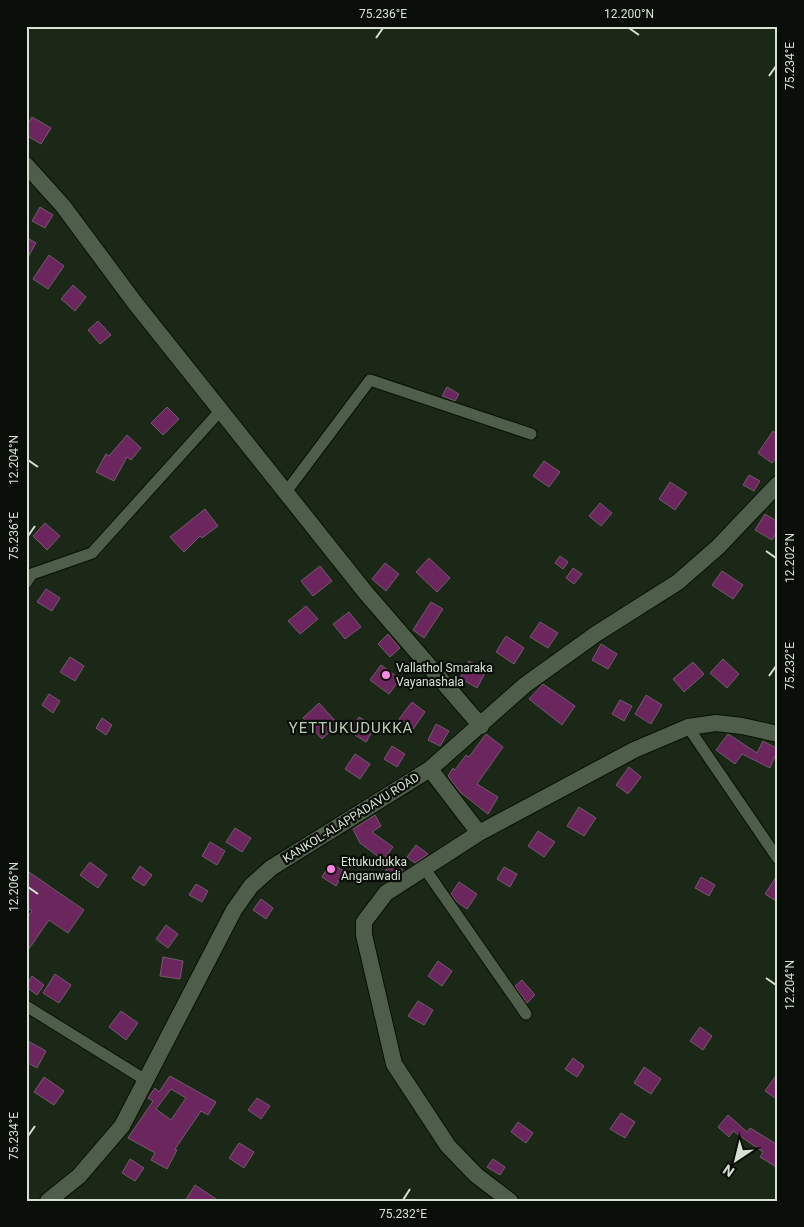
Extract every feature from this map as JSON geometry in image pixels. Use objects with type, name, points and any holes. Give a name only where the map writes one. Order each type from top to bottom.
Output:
[{"type":"street","points":[[26,165],[63,206],[366,593],[481,726]]},
{"type":"street","points":[[286,492],[370,380],[531,434]]},
{"type":"street","points":[[26,583],[32,574],[92,553],[221,410]]},
{"type":"street","points":[[430,769],[526,685],[596,634],[678,582],[725,541],[778,484]]},
{"type":"street","points":[[510,1201],[476,1176],[448,1146],[394,1064],[364,935],[364,922],[386,893],[425,868],[479,834],[634,750],[688,727],[716,723],[742,726],[778,734]]},
{"type":"street","points":[[688,727],[778,859]]},
{"type":"street","name":"KANKOL-ALAPPADAVU ROAD","points":[[48,1201],[79,1176],[122,1126],[234,910],[251,886],[279,863],[430,769],[479,834]]},
{"type":"street","points":[[425,868],[526,1014]]},
{"type":"street","points":[[26,1006],[147,1081]]},
{"type":"building","points":[[32,117],[51,128],[41,144],[26,135],[26,127]]},
{"type":"building","points":[[40,207],[53,215],[45,228],[32,221]]},
{"type":"building","points":[[26,237],[36,243],[26,261]]},
{"type":"building","points":[[49,255],[64,266],[48,289],[33,279]]},
{"type":"building","points":[[73,285],[86,297],[75,311],[61,299]]},
{"type":"building","points":[[98,321],[111,335],[100,344],[88,330]]},
{"type":"building","points":[[447,387],[459,394],[455,401],[442,396]]},
{"type":"building","points":[[167,407],[179,419],[163,435],[151,423]]},
{"type":"building","points":[[773,431],[778,435],[778,455],[772,463],[758,453]]},
{"type":"building","points":[[127,435],[141,448],[131,460],[127,457],[114,481],[96,472],[106,454],[109,456]]},
{"type":"building","points":[[544,461],[560,472],[549,487],[533,476]]},
{"type":"building","points":[[749,475],[760,481],[754,491],[743,485]]},
{"type":"building","points":[[670,482],[687,493],[675,510],[659,499]]},
{"type":"building","points":[[600,503],[612,513],[601,526],[589,516]]},
{"type":"building","points":[[205,509],[218,526],[202,538],[200,536],[184,552],[170,537]]},
{"type":"building","points":[[765,514],[778,522],[778,530],[772,540],[755,530]]},
{"type":"building","points":[[45,523],[60,536],[47,550],[33,536]]},
{"type":"building","points":[[560,556],[568,562],[563,569],[555,563]]},
{"type":"building","points":[[429,558],[450,578],[437,592],[416,572]]},
{"type":"building","points":[[385,563],[399,574],[386,591],[372,579]]},
{"type":"building","points":[[320,566],[332,581],[313,596],[301,581]]},
{"type":"building","points":[[573,568],[582,574],[574,584],[566,578]]},
{"type":"building","points":[[722,571],[743,585],[733,599],[712,585]]},
{"type":"building","points":[[46,589],[60,598],[52,611],[37,602]]},
{"type":"building","points":[[431,602],[443,609],[424,638],[413,630]]},
{"type":"building","points":[[306,606],[318,619],[300,634],[288,621]]},
{"type":"building","points":[[349,612],[361,627],[345,639],[333,624]]},
{"type":"building","points":[[540,622],[558,633],[548,648],[530,637]]},
{"type":"building","points":[[388,634],[400,648],[390,657],[378,644]]},
{"type":"building","points":[[506,636],[524,648],[514,664],[496,652]]},
{"type":"building","points":[[601,644],[617,654],[608,669],[592,660]]},
{"type":"building","points":[[70,657],[84,666],[75,681],[60,672]]},
{"type":"building","points":[[723,659],[739,674],[727,688],[710,673]]},
{"type":"building","points":[[469,661],[486,671],[477,688],[460,678]]},
{"type":"building","points":[[693,662],[704,674],[684,692],[673,679]]},
{"type":"building","points":[[381,665],[400,679],[389,694],[370,680]]},
{"type":"building","points":[[543,684],[575,706],[562,725],[529,699]]},
{"type":"building","points":[[49,694],[60,701],[53,713],[42,705]]},
{"type":"building","points":[[646,695],[662,705],[651,724],[635,714]]},
{"type":"building","points":[[620,700],[632,706],[624,721],[612,714]]},
{"type":"building","points":[[412,702],[425,712],[413,729],[399,719]]},
{"type":"building","points":[[319,703],[338,724],[322,739],[303,718]]},
{"type":"building","points":[[359,717],[375,727],[366,742],[349,731]]},
{"type":"building","points":[[102,718],[112,725],[106,735],[96,728]]},
{"type":"building","points":[[436,724],[449,731],[440,746],[428,740]]},
{"type":"building","points":[[486,734],[503,747],[477,784],[498,797],[488,814],[460,792],[448,776],[466,755],[469,757]]},
{"type":"building","points":[[728,734],[757,753],[763,741],[778,749],[770,768],[742,754],[735,764],[716,750]]},
{"type":"building","points":[[392,746],[405,754],[397,767],[384,759]]},
{"type":"building","points":[[355,754],[370,764],[360,779],[345,769]]},
{"type":"building","points":[[629,767],[641,777],[628,794],[616,785]]},
{"type":"building","points":[[579,807],[596,818],[584,836],[567,826]]},
{"type":"building","points":[[375,815],[381,826],[372,832],[393,847],[383,860],[360,843],[353,829]]},
{"type":"building","points":[[235,828],[251,838],[242,852],[226,842]]},
{"type":"building","points":[[538,831],[555,842],[544,857],[528,846]]},
{"type":"building","points":[[210,842],[225,851],[217,865],[202,856]]},
{"type":"building","points":[[416,845],[428,854],[415,863],[407,857]]},
{"type":"building","points":[[90,862],[107,875],[98,888],[80,875]]},
{"type":"building","points":[[393,862],[403,870],[387,880],[381,876]]},
{"type":"building","points":[[330,863],[344,871],[336,886],[322,877]]},
{"type":"building","points":[[140,866],[152,875],[144,886],[132,878]]},
{"type":"building","points":[[504,867],[517,874],[510,887],[497,879]]},
{"type":"building","points":[[26,870],[84,910],[68,933],[49,920],[26,953],[26,919],[32,911],[26,907]]},
{"type":"building","points":[[778,874],[778,902],[765,894]]},
{"type":"building","points":[[701,877],[715,885],[709,896],[695,888]]},
{"type":"building","points":[[459,882],[477,894],[467,909],[457,902],[451,894]]},
{"type":"building","points":[[196,884],[208,891],[202,902],[189,895]]},
{"type":"building","points":[[261,899],[273,908],[266,919],[253,910]]},
{"type":"building","points":[[166,925],[178,934],[168,948],[156,939]]},
{"type":"building","points":[[163,957],[183,961],[180,979],[160,976]]},
{"type":"building","points":[[438,961],[452,971],[442,986],[428,976]]},
{"type":"building","points":[[55,974],[71,985],[59,1003],[43,993]]},
{"type":"building","points":[[32,976],[44,985],[37,995],[26,987]]},
{"type":"building","points":[[522,980],[535,995],[527,1003],[515,986]]},
{"type":"building","points":[[418,1001],[433,1010],[424,1025],[408,1016]]},
{"type":"building","points":[[121,1011],[138,1023],[126,1040],[109,1027]]},
{"type":"building","points":[[700,1027],[712,1036],[703,1050],[690,1041]]},
{"type":"building","points":[[26,1040],[46,1051],[37,1068],[26,1062]]},
{"type":"building","points":[[573,1058],[584,1066],[577,1077],[565,1069]]},
{"type":"building","points":[[644,1067],[661,1079],[651,1094],[634,1083]]},
{"type":"building","points":[[778,1073],[778,1100],[765,1091]]},
{"type":"building","points":[[170,1076],[216,1102],[208,1115],[201,1111],[175,1149],[177,1150],[167,1169],[151,1160],[155,1153],[128,1138],[153,1101],[148,1098],[155,1088],[159,1092]],"holes":[[[171,1089],[186,1098],[171,1120],[156,1109]]]},
{"type":"building","points":[[44,1077],[64,1091],[54,1105],[34,1092]]},
{"type":"building","points":[[257,1098],[270,1106],[261,1119],[248,1110]]},
{"type":"building","points":[[621,1113],[635,1122],[625,1138],[610,1129]]},
{"type":"building","points":[[728,1115],[747,1132],[750,1128],[778,1145],[778,1168],[760,1157],[763,1152],[733,1131],[729,1137],[718,1127]]},
{"type":"building","points":[[518,1122],[533,1133],[526,1143],[511,1132]]},
{"type":"building","points":[[239,1143],[254,1152],[244,1168],[229,1158]]},
{"type":"building","points":[[130,1159],[144,1168],[135,1181],[122,1173]]},
{"type":"building","points":[[493,1159],[505,1167],[500,1175],[487,1167]]},
{"type":"building","points":[[195,1185],[219,1201],[185,1201]]},
{"type":"place","name":"Vallathol Smaraka Vayanashala","points":[[386,675]]},
{"type":"place","name":"Ettukudukka Anganwadi","points":[[331,869]]},
{"type":"district","name":"YETTUKUDUKKA","points":[[351,728]]}]
